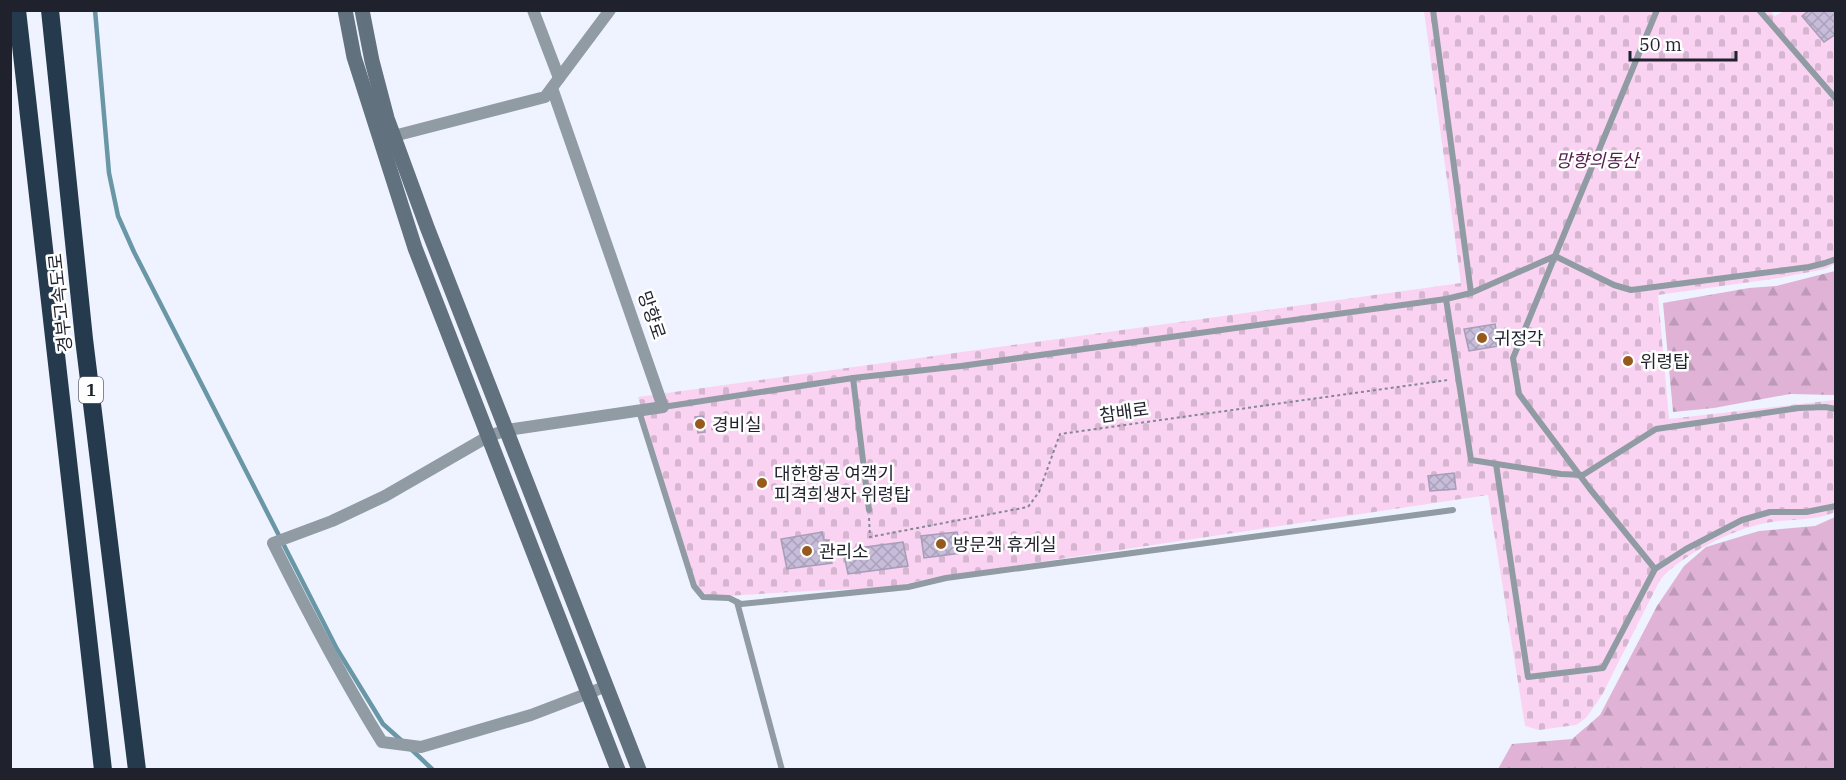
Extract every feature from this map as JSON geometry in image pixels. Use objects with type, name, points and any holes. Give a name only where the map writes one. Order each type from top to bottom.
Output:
[{"type":"highway","name":"경부고속도로","points":[[18,10],[103,770]]},
{"type":"highway","name":"경부고속도로","points":[[50,10],[84,339],[136,770]]},
{"type":"main road","points":[[345,10],[354,57],[386,138],[427,227],[639,770]]},
{"type":"main road","points":[[362,10],[386,138],[415,248],[618,770]]},
{"type":"street","name":"망향로","points":[[533,10],[555,83],[663,407]]},
{"type":"street","points":[[386,138],[545,98],[610,10]]},
{"type":"street","points":[[607,686],[531,715],[422,747],[382,742],[306,608],[273,543],[332,521],[385,496],[489,436],[507,430],[663,407]]},
{"type":"lane","points":[[1433,10],[1471,293]]},
{"type":"lane","points":[[1655,568],[1579,475],[1519,394],[1513,358],[1657,10]]},
{"type":"lane","points":[[1760,10],[1836,99]]},
{"type":"lane","points":[[663,407],[853,378],[961,366],[1446,299],[1471,293],[1555,256],[1614,285],[1631,290],[1809,267],[1836,259]]},
{"type":"lane","points":[[1446,299],[1471,460],[1561,474],[1583,475],[1656,429],[1799,408],[1836,409]]},
{"type":"lane","points":[[853,378],[868,510]]},
{"type":"lane","points":[[639,411],[694,586],[703,597],[729,598],[741,604],[908,587],[946,578],[1453,510]]},
{"type":"lane","points":[[1496,464],[1528,677],[1603,668],[1655,568],[1686,549],[1742,520],[1770,512],[1806,512],[1836,506]]},
{"type":"lane","points":[[737,602],[782,770]]},
{"type":"path","name":"참배로","points":[[868,510],[870,537],[1028,507],[1039,492],[1060,435],[1458,379]]},
{"type":"green space","name":"망향의동산","points":[[1770,10],[1775,16],[1783,11],[1835,11],[1835,264],[1825,269],[1779,278],[1658,295],[1669,419],[1835,400],[1835,512],[1810,519],[1753,526],[1708,544],[1681,561],[1660,580],[1602,695],[1586,718],[1576,725],[1539,730],[1525,726],[1488,495],[932,578],[883,589],[726,596],[708,595],[697,586],[638,397],[1461,283],[1424,11]]},
{"type":"green space","points":[[1835,271],[1835,395],[1790,394],[1714,408],[1673,412],[1663,303],[1749,288],[1776,286]]},
{"type":"green space","points":[[1835,517],[1835,769],[1498,769],[1512,744],[1572,739],[1600,715],[1657,606],[1684,566],[1706,547],[1759,531],[1815,526]]},
{"type":"building","points":[[1810,10],[1836,10],[1836,34],[1824,42],[1802,16]]},
{"type":"building","name":"귀정각","points":[[1495,324],[1499,346],[1469,351],[1464,329]]},
{"type":"building","name":"경비실","points":[[703,416],[705,432],[698,433],[695,417]]},
{"type":"building","points":[[1454,473],[1456,489],[1430,491],[1428,476]]},
{"type":"building","name":"관리소","points":[[822,532],[824,540],[829,540],[832,563],[787,569],[781,539]]},
{"type":"building","name":"방문객 휴게실","points":[[957,532],[961,553],[924,558],[921,536]]},
{"type":"building","points":[[903,542],[908,566],[848,574],[843,550]]},
{"type":"waterway","points":[[95,10],[109,173],[118,216],[134,252],[337,649],[383,724],[402,741]]},
{"type":"waterway","points":[[411,749],[433,770]]},
{"type":"place","name":"귀정각","points":[[1482,338]]},
{"type":"place","name":"위령탑","points":[[1628,361]]},
{"type":"place","name":"경비실","points":[[700,424]]},
{"type":"place","name":"대한항공 여객기 피격희생자 위령탑","points":[[762,483]]},
{"type":"place","name":"방문객 휴게실","points":[[941,544]]},
{"type":"place","name":"관리소","points":[[807,551]]}]
